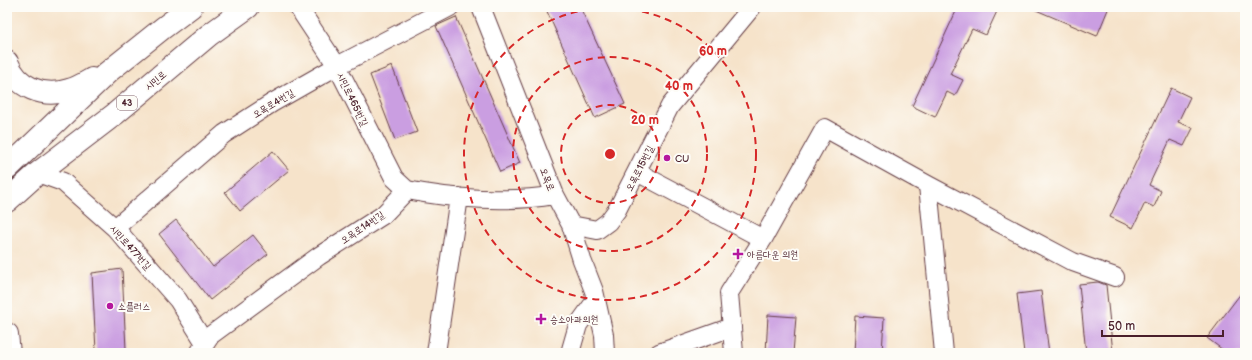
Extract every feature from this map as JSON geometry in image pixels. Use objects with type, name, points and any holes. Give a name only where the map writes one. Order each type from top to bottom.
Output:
[{"type":"main road","points":[[7,169],[108,72],[191,7]]},
{"type":"main road","name":"시민로","points":[[7,201],[38,173],[115,114],[209,35],[248,7]]},
{"type":"main road","points":[[7,62],[18,80],[37,92],[49,93],[71,90],[108,72]]},
{"type":"main road","points":[[7,334],[9,353]]},
{"type":"street","name":"시민로465번길","points":[[298,7],[337,66],[394,178],[407,190]]},
{"type":"street","name":"오목로4번길","points":[[115,228],[224,134],[272,103],[337,66],[450,7]]},
{"type":"street","name":"오목로","points":[[480,7],[555,195],[571,225],[596,300],[604,336],[605,353]]},
{"type":"street","name":"오목로15번길","points":[[571,225],[597,230],[608,222],[617,210],[670,106],[752,7]]},
{"type":"street","points":[[734,353],[729,293],[762,239],[825,128],[1073,262],[1115,277]]},
{"type":"street","points":[[637,172],[762,239]]},
{"type":"street","name":"시민로477번길","points":[[38,173],[63,182],[115,228],[178,300],[202,348]]},
{"type":"street","points":[[928,185],[944,353]]},
{"type":"street","points":[[407,190],[459,197],[498,199],[535,198],[555,195]]},
{"type":"street","name":"오목로14번길","points":[[202,348],[211,335],[318,256],[383,215],[407,190]]},
{"type":"street","points":[[436,353],[459,197]]},
{"type":"street","points":[[570,353],[578,325],[596,300]]},
{"type":"street","points":[[659,353],[732,327]]},
{"type":"building","points":[[545,7],[580,7],[625,104],[595,118]]},
{"type":"building","points":[[958,7],[999,7],[986,35],[972,29],[950,74],[963,80],[955,96],[947,92],[935,117],[912,106]]},
{"type":"building","points":[[1029,7],[1109,7],[1097,36]]},
{"type":"building","points":[[456,17],[520,163],[500,172],[436,26]]},
{"type":"building","points":[[392,66],[417,132],[395,140],[370,75]]},
{"type":"building","points":[[1171,88],[1190,97],[1178,122],[1193,128],[1184,146],[1170,140],[1149,185],[1161,191],[1154,207],[1145,203],[1133,228],[1110,217]]},
{"type":"building","points":[[273,151],[289,170],[240,211],[225,192]]},
{"type":"building","points":[[176,220],[213,267],[253,235],[268,254],[210,300],[159,234]]},
{"type":"building","points":[[122,269],[126,349],[96,351],[92,273]]},
{"type":"building","points":[[1098,282],[1106,285],[1113,353],[1086,353],[1079,284]]},
{"type":"building","points":[[1245,288],[1245,353],[1227,353],[1207,338]]},
{"type":"building","points":[[1041,291],[1049,353],[1024,353],[1017,294]]},
{"type":"building","points":[[768,315],[796,317],[793,353],[766,353]]},
{"type":"building","points":[[855,316],[884,318],[882,353],[853,353]]},
{"type":"place","name":"CU","points":[[667,158]]},
{"type":"place","name":"아름다운 의원","points":[[738,254]]},
{"type":"place","name":"소플러스","points":[[110,306]]},
{"type":"place","name":"승소아과의원","points":[[541,319]]}]
